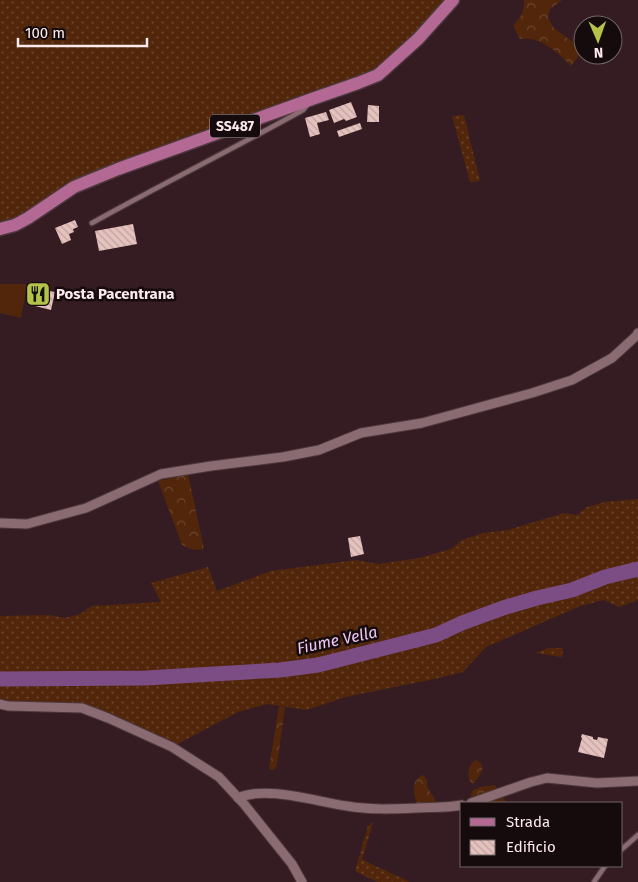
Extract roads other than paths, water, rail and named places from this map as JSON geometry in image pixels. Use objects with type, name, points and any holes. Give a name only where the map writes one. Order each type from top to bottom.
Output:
[{"type":"main road","name":"SS487","points":[[0,229],[15,225],[28,218],[74,187],[118,169],[378,75],[418,39],[453,0]]},
{"type":"street","points":[[0,523],[27,524],[86,508],[161,474],[283,457],[319,450],[361,433],[422,423],[532,393],[572,380],[612,358],[638,332]]},
{"type":"street","points":[[0,704],[8,706],[82,708],[172,747],[219,777],[292,864],[302,882]]},
{"type":"street","points":[[474,802],[547,778],[597,783],[638,782]]},
{"type":"street","points":[[238,798],[246,795],[271,793],[349,807],[388,809],[460,805]]},
{"type":"lane","points":[[92,223],[303,110],[312,99]]},
{"type":"lane","points":[[623,848],[638,835]]},
{"type":"lane","points":[[594,882],[604,867]]},
{"type":"waterway","name":"Fiume Vella","points":[[0,679],[146,678],[280,670],[318,665],[436,635],[503,608],[572,590],[605,577],[638,569]]},
{"type":"place","name":"Posta Pacentrana","points":[[38,294]]}]
